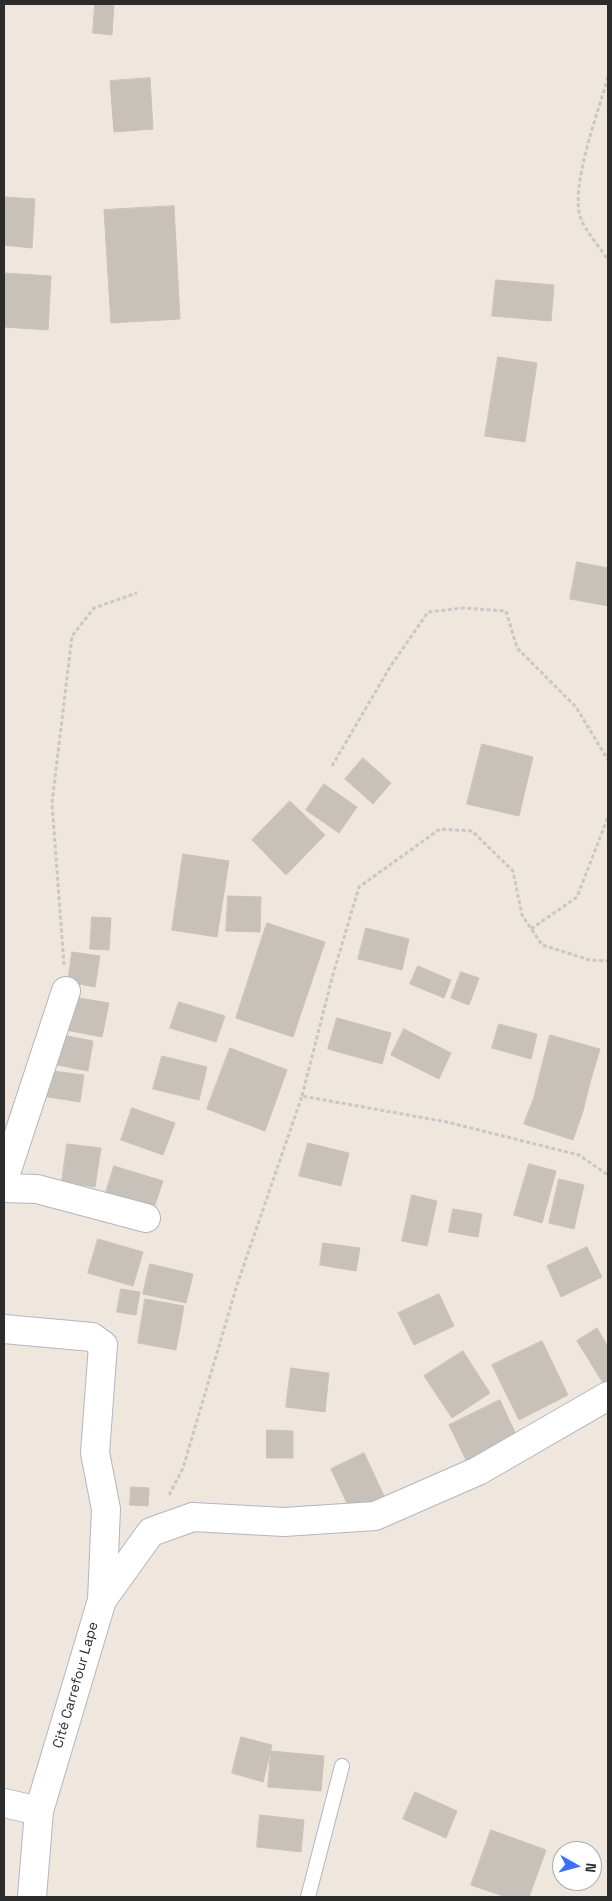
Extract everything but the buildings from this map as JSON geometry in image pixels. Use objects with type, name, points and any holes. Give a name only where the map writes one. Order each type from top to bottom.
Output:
[{"type":"street","points":[[4,1179],[66,991]]},
{"type":"street","points":[[4,1188],[37,1189],[146,1218]]},
{"type":"street","points":[[4,1329],[92,1337],[103,1345],[94,1453],[106,1508],[102,1600]]},
{"type":"street","points":[[151,1532],[193,1517],[284,1522],[375,1516],[478,1471],[608,1396]]},
{"type":"street","name":"Cité Carrefour Lape","points":[[32,1897],[39,1811],[102,1600],[151,1532]]},
{"type":"street","points":[[4,1803],[39,1811]]},
{"type":"lane","points":[[308,1897],[342,1766]]},
{"type":"path","points":[[608,78],[586,154],[577,197],[581,219],[608,260]]},
{"type":"path","points":[[66,991],[52,803],[72,636],[94,608],[137,593]]},
{"type":"path","points":[[332,766],[390,667],[428,612],[463,608],[506,611],[518,648],[576,707],[608,760]]},
{"type":"path","points":[[531,929],[577,897],[608,817]]},
{"type":"path","points":[[151,1532],[183,1468],[236,1285],[302,1096],[332,978],[359,887],[440,829],[472,831],[513,871],[522,915],[542,945],[590,960],[608,961]]},
{"type":"path","points":[[302,1096],[447,1122],[579,1155],[608,1175]]}]
